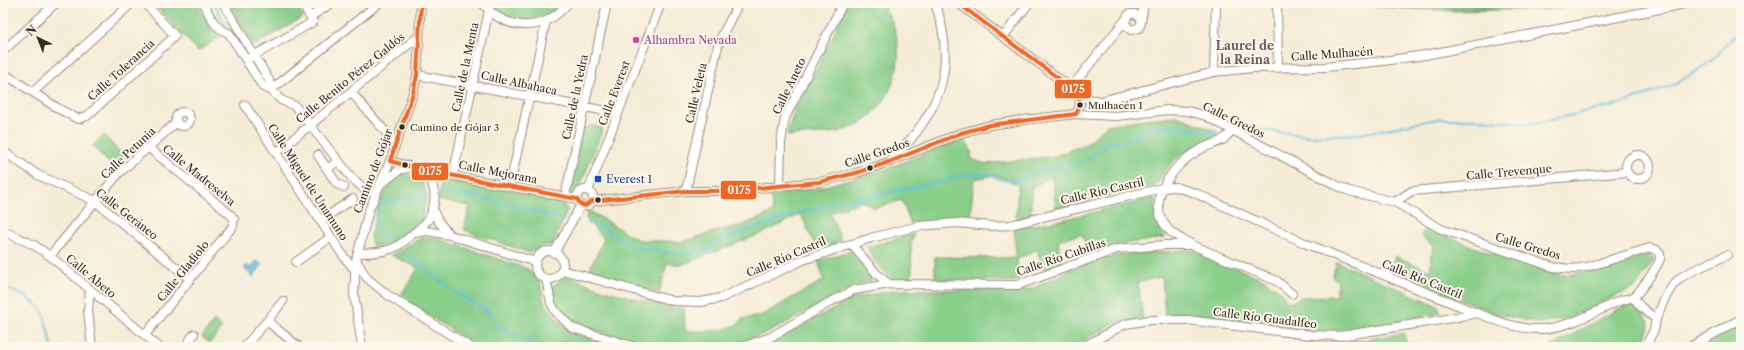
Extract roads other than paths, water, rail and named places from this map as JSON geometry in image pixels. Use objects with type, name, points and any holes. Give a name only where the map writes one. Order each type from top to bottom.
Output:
[{"type":"street","points":[[3,51],[56,3]]},
{"type":"street","points":[[3,73],[33,92],[132,3]]},
{"type":"street","name":"Calle Tolerancia","points":[[33,92],[59,109],[78,119],[88,116],[175,36],[145,3]]},
{"type":"street","points":[[203,3],[216,27],[221,31],[229,33],[269,80],[271,90],[281,100],[295,106],[351,177],[364,189],[376,193]]},
{"type":"street","points":[[223,3],[237,27],[250,58]]},
{"type":"street","points":[[250,58],[313,22],[302,3]]},
{"type":"street","points":[[310,17],[332,3]]},
{"type":"street","points":[[271,90],[379,3]]},
{"type":"street","name":"Camino de Gójar","points":[[362,347],[354,293],[357,257],[369,210],[390,161],[413,93],[417,75],[422,3]]},
{"type":"street","points":[[482,3],[489,10],[507,22],[520,25],[534,25],[546,21],[556,16],[568,3]]},
{"type":"street","name":"Calle de la Yedra","points":[[565,196],[607,3]]},
{"type":"street","name":"Calle Everest","points":[[588,191],[661,3]]},
{"type":"street","name":"Calle Veleta","points":[[686,191],[719,41],[738,3]]},
{"type":"street","name":"Calle Aneto","points":[[780,185],[781,142],[785,118],[843,3]]},
{"type":"street","points":[[888,162],[905,146],[919,129],[929,114],[941,84],[946,59],[943,29],[935,3]]},
{"type":"street","name":"Calle Mulhacén","points":[[958,3],[1075,91],[1088,99],[1101,101],[1214,72],[1253,68],[1333,66],[1411,57],[1690,3]]},
{"type":"street","points":[[1003,37],[1029,3]]},
{"type":"street","points":[[1126,18],[1127,26],[1134,30],[1140,26],[1144,3]]},
{"type":"street","points":[[1214,72],[1216,3]]},
{"type":"street","points":[[1277,3],[1278,68]]},
{"type":"street","name":"Calle de la Menta","points":[[449,174],[473,85],[489,10]]},
{"type":"street","points":[[1076,114],[1080,105],[1075,91],[1126,18],[1132,14],[1137,14],[1141,18]]},
{"type":"street","points":[[510,185],[546,21]]},
{"type":"street","points":[[229,33],[237,27]]},
{"type":"street","name":"Calle Benito Pérez Galdós","points":[[276,153],[419,36]]},
{"type":"street","name":"Calle Albahaca","points":[[417,75],[584,108],[617,113]]},
{"type":"street","points":[[351,92],[396,144]]},
{"type":"street","name":"Calle Miguel de Unamuno","points":[[245,105],[320,221],[344,257],[355,270]]},
{"type":"street","name":"Calle Gredos","points":[[592,201],[686,191],[728,191],[819,182],[856,173],[888,162],[961,133],[1024,120],[1076,114],[1116,116],[1168,110],[1188,111],[1206,116],[1349,191],[1395,202],[1441,229],[1553,267],[1571,269],[1587,267],[1650,248],[1657,250],[1660,253],[1660,259],[1641,290],[1633,297]]},
{"type":"street","name":"Calle Petunia","points":[[50,256],[119,173],[177,122]]},
{"type":"street","points":[[1192,245],[1171,232],[1161,218],[1159,202],[1162,188],[1172,172],[1185,159],[1201,148],[1218,143],[1226,138],[1232,129]]},
{"type":"street","name":"Calle Madreselva","points":[[149,148],[234,219]]},
{"type":"street","name":"Calle Geráneo","points":[[3,152],[38,175],[95,201],[190,279]]},
{"type":"street","points":[[318,155],[337,184],[344,187]]},
{"type":"street","points":[[327,169],[338,161]]},
{"type":"street","name":"Calle Mejorana","points":[[390,161],[423,170],[565,196],[579,202]]},
{"type":"street","name":"Calle Mejorana","points":[[381,183],[401,169],[414,168]]},
{"type":"street","points":[[423,170],[430,178],[434,186]]},
{"type":"street","name":"Calle Trevenque","points":[[1395,202],[1412,191],[1627,172]]},
{"type":"street","points":[[449,174],[437,180],[434,186],[434,199],[429,219],[414,233],[392,249],[357,257],[367,278],[389,296],[470,347]]},
{"type":"street","name":"Calle Río Castril","points":[[562,270],[673,302],[700,302],[721,298],[803,260],[866,239],[919,226],[956,223],[992,226],[1010,225],[1162,188],[1176,187],[1195,193],[1308,244],[1477,313],[1503,323],[1523,328],[1541,329],[1557,326],[1574,321],[1623,299],[1633,297]]},
{"type":"street","points":[[554,253],[579,202],[581,192],[588,191],[592,196],[592,201],[587,206],[579,202]]},
{"type":"street","points":[[320,221],[353,199]]},
{"type":"street","points":[[432,208],[438,221],[450,235]]},
{"type":"street","name":"Calle Gladiolo","points":[[145,335],[233,226],[234,219]]},
{"type":"street","name":"Calle Abeto","points":[[3,231],[34,245],[50,256],[159,347]]},
{"type":"street","points":[[414,233],[426,231],[450,235],[536,262]]},
{"type":"street","points":[[1164,245],[1171,238],[1171,232]]},
{"type":"street","points":[[296,262],[331,237]]},
{"type":"street","points":[[864,258],[863,249],[866,239]]},
{"type":"street","points":[[851,244],[877,274],[889,284]]},
{"type":"street","name":"Calle Río Cubillas","points":[[742,347],[771,337],[830,302],[854,290],[889,284],[1018,285],[1117,249],[1164,245],[1192,245],[1277,281],[1292,294]]},
{"type":"street","points":[[545,252],[554,253],[558,255],[562,262],[562,270],[557,276],[550,279],[538,274],[535,266],[541,254],[545,252]]},
{"type":"street","points":[[1645,347],[1654,330],[1656,319],[1665,298],[1680,278],[1727,255]]},
{"type":"street","points":[[873,287],[877,281],[877,274]]},
{"type":"street","points":[[354,280],[367,278]]},
{"type":"street","points":[[546,278],[551,303],[556,312],[572,328],[636,347]]},
{"type":"street","points":[[90,289],[88,311],[92,347]]},
{"type":"street","points":[[1633,297],[1641,307],[1656,319]]},
{"type":"street","points":[[244,347],[283,301]]},
{"type":"street","points":[[1450,318],[1453,314],[1454,307],[1451,302]]},
{"type":"street","name":"Calle Río Guadalfeo","points":[[1083,347],[1125,324],[1149,320],[1187,320],[1311,335],[1340,336],[1477,313]]},
{"type":"street","points":[[1690,347],[1741,319]]},
{"type":"street","points":[[267,321],[299,347]]},
{"type":"street","points":[[185,347],[194,334]]},
{"type":"water","points":[[257,260],[262,265],[253,277],[244,268],[248,265],[249,270]]},
{"type":"waterway","points":[[214,3],[226,26]]},
{"type":"waterway","points":[[1239,127],[1309,136],[1360,134],[1437,119],[1480,119],[1533,124],[1624,103],[1676,84],[1710,62],[1736,34],[1741,32]]},
{"type":"waterway","points":[[588,224],[598,225],[632,247],[680,254],[696,253],[707,250],[719,241],[798,213],[828,205],[939,182],[963,175],[987,174],[1003,180],[1016,181],[1033,173],[1053,167],[1080,165],[1109,142],[1124,142],[1154,125],[1185,128],[1219,134]]},
{"type":"waterway","points":[[442,194],[453,193],[478,197],[560,218]]},
{"type":"waterway","points":[[389,240],[382,234],[375,217],[379,204],[425,194]]},
{"type":"waterway","points":[[403,253],[424,266],[445,285],[462,297],[484,308],[503,329],[530,341],[535,347]]},
{"type":"waterway","points":[[3,287],[27,297],[43,311],[52,347]]},
{"type":"place","name":"Alhambra Nevada","points":[[636,40]]},
{"type":"place","name":"Mulhacén 1","points":[[1080,105]]},
{"type":"place","name":"Camino de Gójar 3","points":[[402,127]]},
{"type":"place","name":"Everest 1","points":[[598,179]]},
{"type":"district","name":"Laurel de la Reina","points":[[1245,53]]}]
